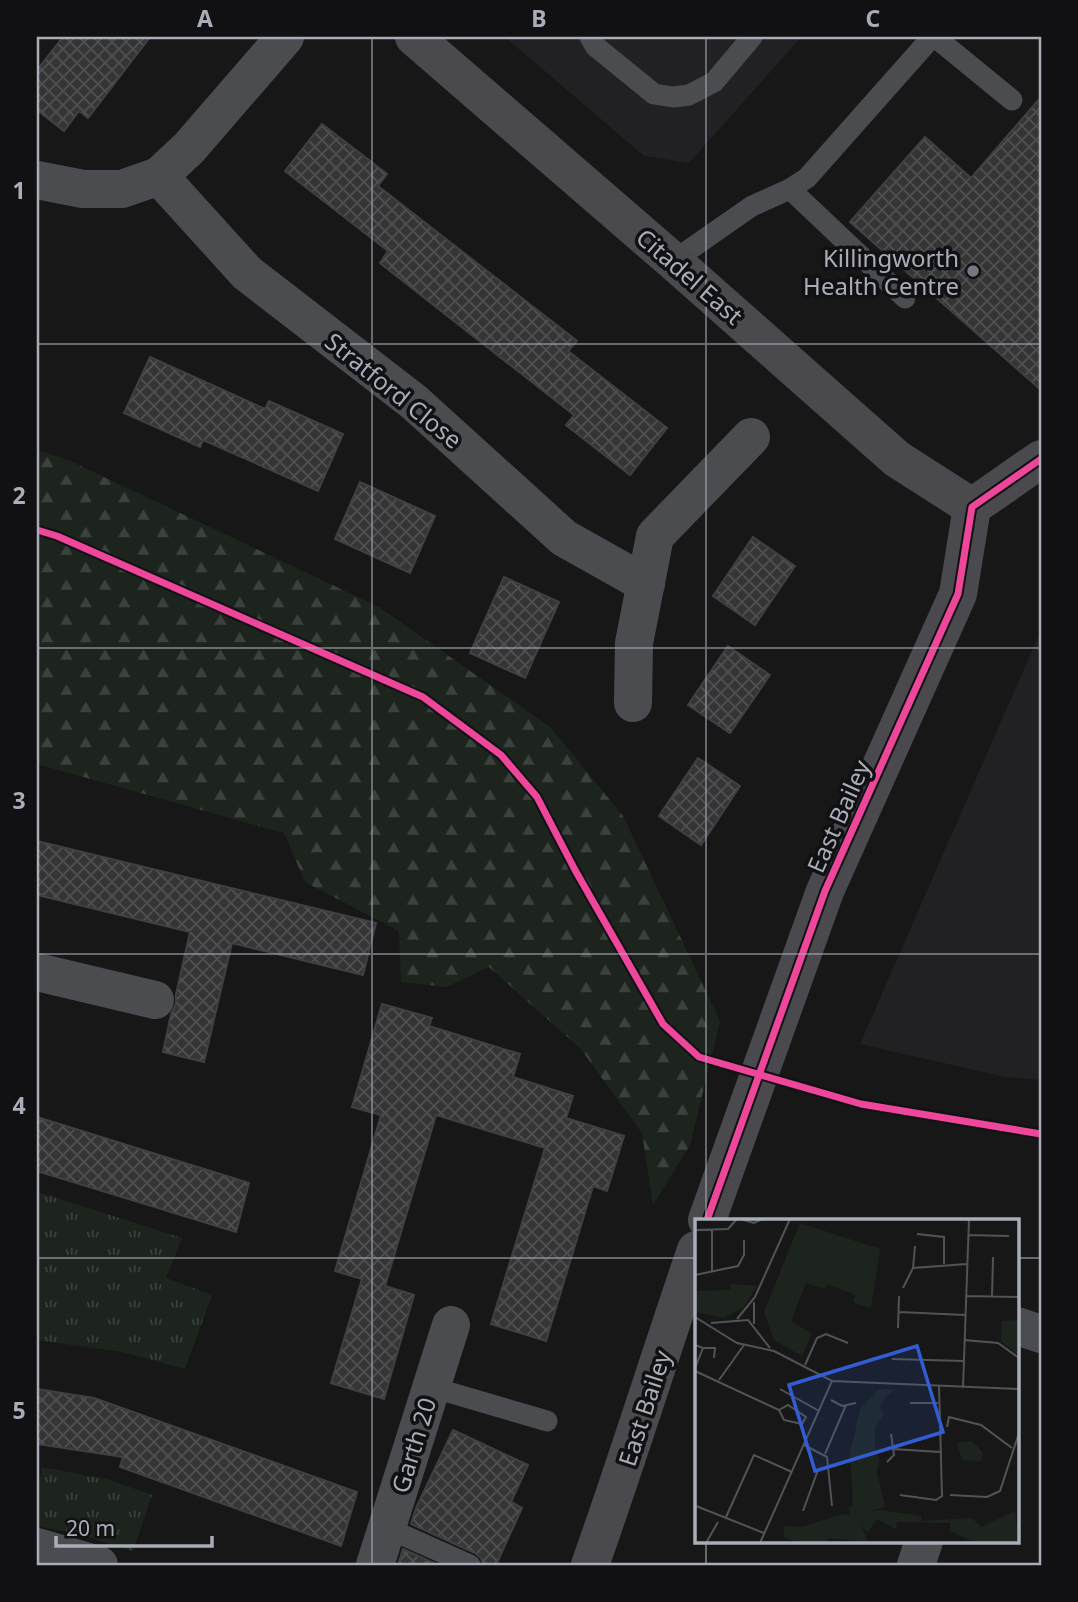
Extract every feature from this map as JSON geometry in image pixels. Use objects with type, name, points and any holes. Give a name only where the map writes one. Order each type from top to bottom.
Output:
[{"type":"street","points":[[37,180],[83,190],[122,189],[159,176],[189,148],[285,37]]},
{"type":"street","name":"Citadel East","points":[[415,37],[897,459],[972,507]]},
{"type":"street","name":"Stratford Close","points":[[159,176],[247,273],[414,402],[564,538],[646,584]]},
{"type":"street","points":[[633,703],[634,642],[655,536],[751,437]]},
{"type":"street","points":[[972,507],[1041,459]]},
{"type":"street","name":"East Bailey","points":[[707,1219],[825,891],[958,594],[972,507]]},
{"type":"street","points":[[37,972],[155,1000]]},
{"type":"street","name":"East Bailey","points":[[590,1565],[623,1474],[695,1253]]},
{"type":"street","name":"Garth 20","points":[[375,1565],[451,1325]]},
{"type":"street","points":[[1018,1326],[1041,1334]]},
{"type":"street","points":[[916,1565],[924,1542]]},
{"type":"street","points":[[37,1547],[99,1565]]},
{"type":"lane","points":[[590,37],[595,46],[654,94],[673,97],[695,93],[714,82],[752,37]]},
{"type":"lane","points":[[673,261],[752,206],[807,178],[934,37],[1012,100]]},
{"type":"lane","points":[[790,189],[905,298]]},
{"type":"lane","points":[[431,1387],[547,1421]]},
{"type":"lane","points":[[387,1528],[470,1565]]},
{"type":"shaded area","points":[[505,37],[801,37],[689,163],[644,156]]},
{"type":"shaded area","points":[[1041,630],[1041,1080],[1005,1077],[860,1044]]},
{"type":"green space","points":[[37,450],[68,460],[379,607],[550,727],[623,816],[720,1021],[690,1145],[653,1205],[642,1133],[580,1048],[489,967],[446,987],[401,982],[399,931],[305,882],[284,833],[37,764]]},
{"type":"green space","points":[[38,1192],[182,1238],[166,1278],[212,1295],[185,1369],[123,1352],[37,1340]]},
{"type":"green space","points":[[42,1467],[110,1480],[152,1495],[133,1551],[81,1535],[37,1526],[37,1496]]},
{"type":"building","points":[[63,37],[150,37],[88,118],[79,111],[64,131],[37,110],[37,70]]},
{"type":"building","name":"Killingworth Health Centre","points":[[1041,97],[1041,390],[850,222],[925,137],[971,178]]},
{"type":"building","points":[[322,124],[387,174],[378,186],[577,341],[568,351],[667,428],[630,475],[566,425],[574,415],[380,263],[388,251],[285,171]]},
{"type":"building","points":[[150,357],[265,409],[269,401],[343,434],[318,491],[203,440],[200,447],[124,413]]},
{"type":"building","points":[[360,482],[435,516],[410,573],[335,539]]},
{"type":"building","points":[[753,537],[795,566],[755,625],[713,596]]},
{"type":"building","points":[[504,577],[559,602],[525,678],[470,653]]},
{"type":"building","points":[[728,646],[770,675],[730,733],[688,705]]},
{"type":"building","points":[[698,758],[740,786],[701,845],[659,816]]},
{"type":"building","points":[[37,841],[376,923],[363,975],[232,943],[204,1062],[163,1052],[171,1014],[176,1004],[190,932],[37,895]]},
{"type":"building","points":[[382,1004],[432,1018],[429,1026],[520,1054],[513,1077],[573,1096],[566,1118],[624,1136],[607,1191],[593,1186],[546,1341],[491,1324],[545,1148],[436,1115],[385,1286],[414,1295],[384,1399],[331,1383],[362,1279],[335,1271],[381,1115],[352,1107]]},
{"type":"building","points":[[37,1117],[249,1183],[236,1232],[37,1171]]},
{"type":"building","points":[[37,1389],[94,1398],[357,1492],[341,1546],[120,1467],[123,1457],[37,1444]]},
{"type":"building","points":[[453,1430],[528,1465],[511,1502],[522,1508],[496,1565],[483,1565],[481,1558],[475,1553],[411,1524]]},
{"type":"building","points":[[403,1549],[438,1565],[398,1565]]},
{"type":"cycle path","points":[[707,1219],[825,891],[958,594],[972,507],[1041,459]]},
{"type":"cycle path","points":[[37,530],[57,536],[423,697],[501,755],[537,797],[575,870],[663,1024],[699,1057],[861,1104],[1041,1134]]},
{"type":"place","name":"Killingworth Health Centre","points":[[973,271]]}]
